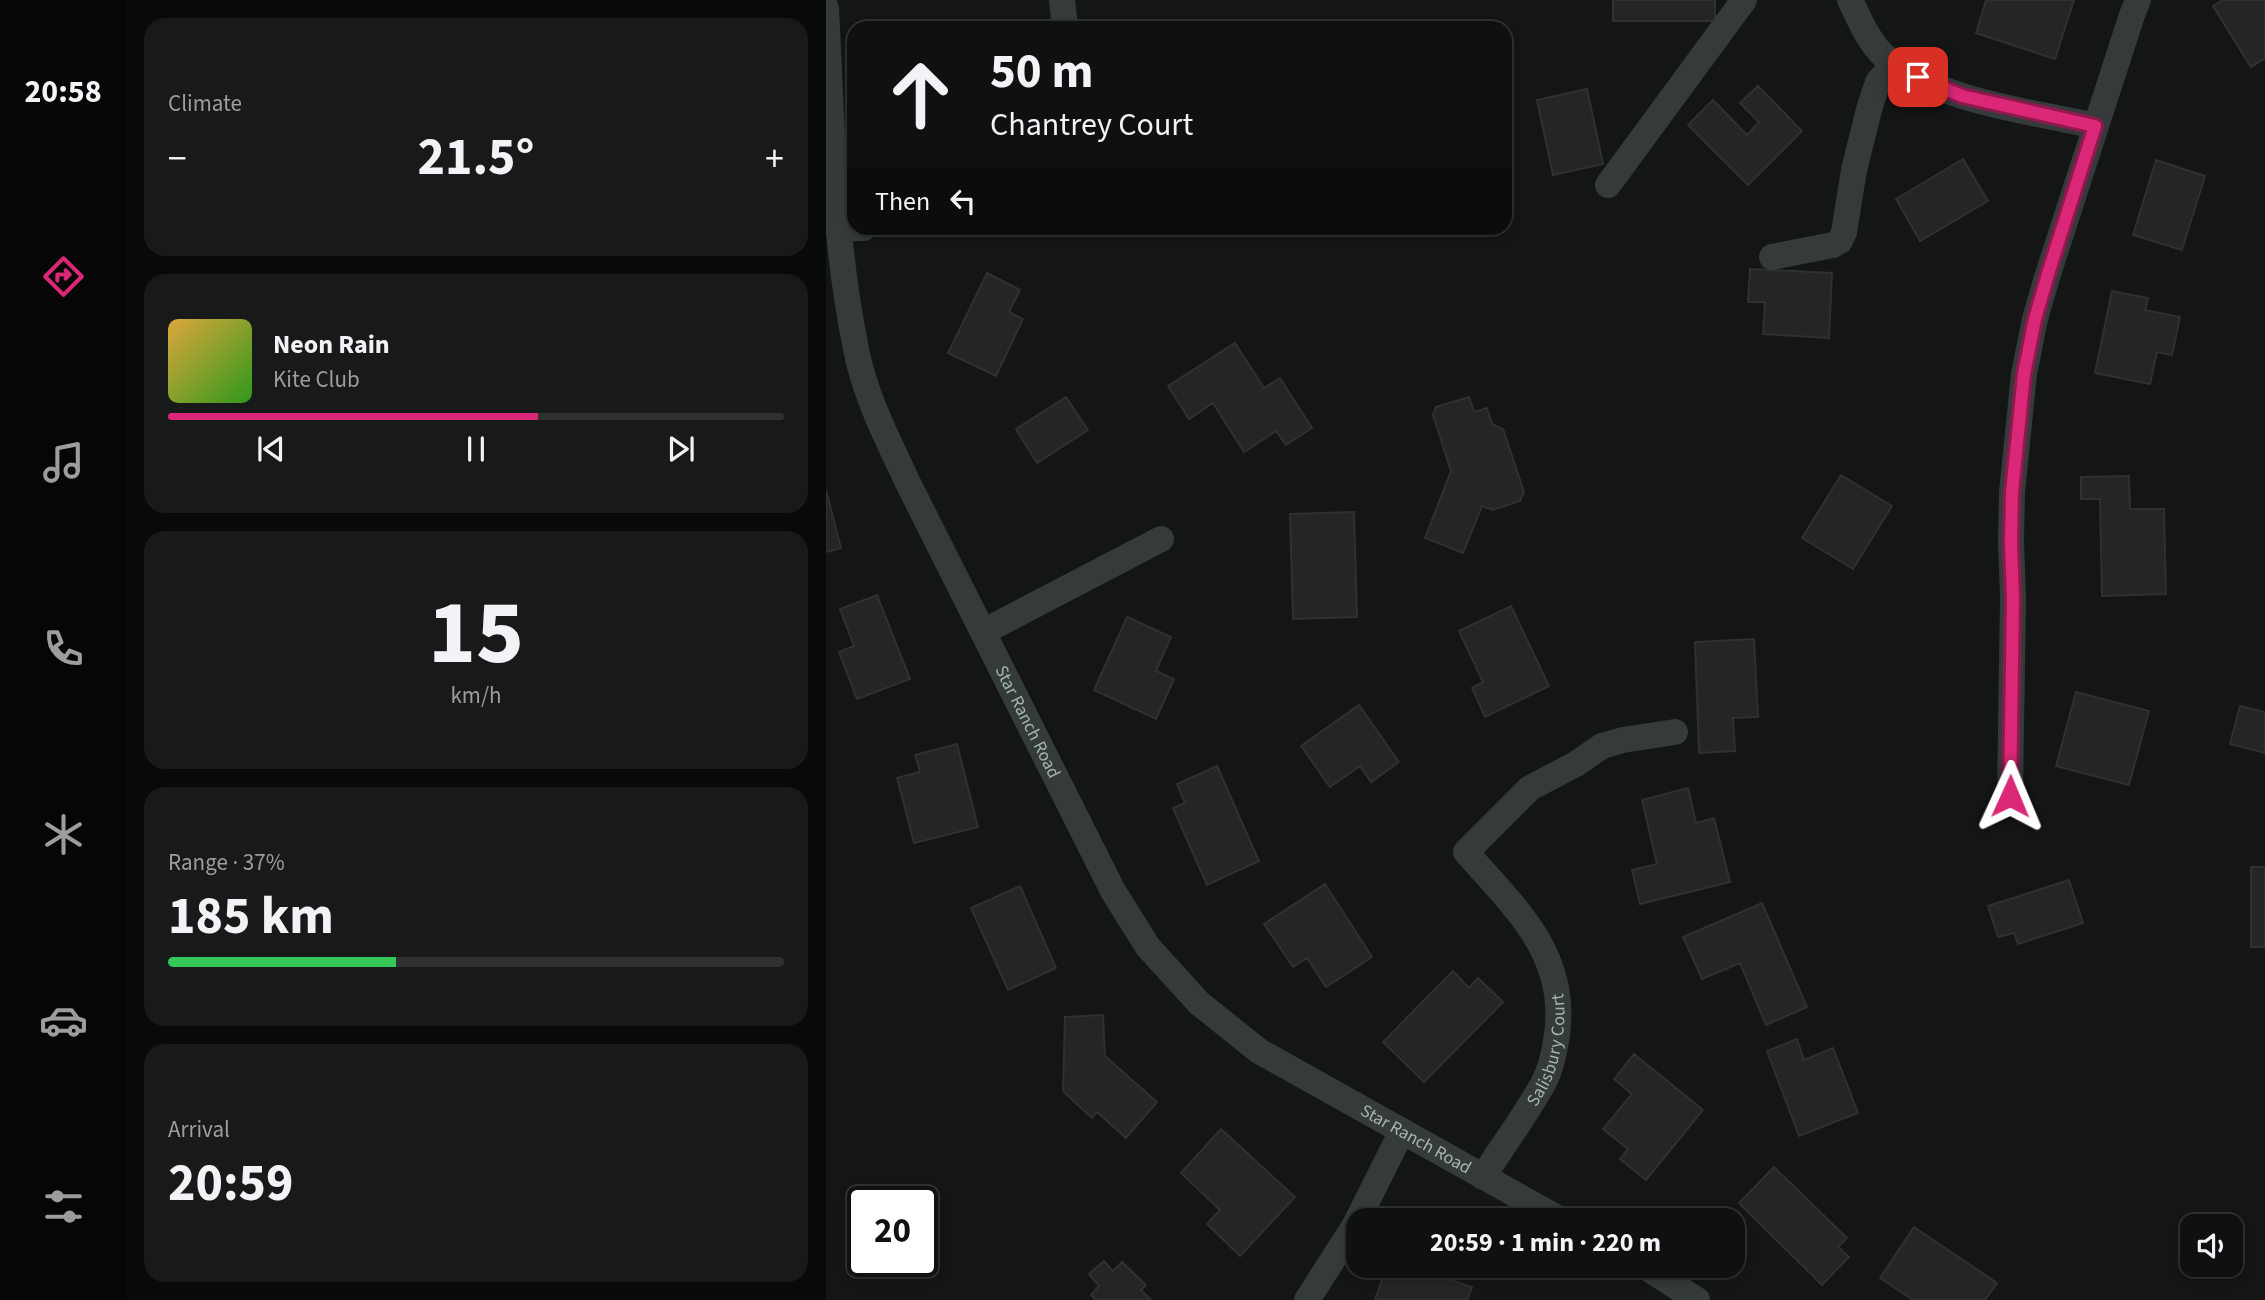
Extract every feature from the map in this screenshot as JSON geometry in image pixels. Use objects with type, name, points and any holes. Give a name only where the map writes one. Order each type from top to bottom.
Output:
[{"type":"street","points":[[1062,0],[1064,21]]},
{"type":"street","points":[[1608,186],[1744,0]]},
{"type":"street","points":[[1850,0],[1866,32],[1882,54],[1933,85],[1962,96],[2095,126]]},
{"type":"street","points":[[2010,796],[2012,492],[2024,374],[2035,319],[2048,274],[2138,0]]},
{"type":"street","name":"Star Ranch Road","points":[[826,8],[847,200]]},
{"type":"street","points":[[1772,257],[1833,245],[1840,241],[1870,106],[1878,82],[1895,63]]},
{"type":"street","name":"Star Ranch Road","points":[[850,235],[856,351],[878,419],[1113,891],[1148,947],[1199,1003],[1259,1051],[1539,1208]]},
{"type":"street","points":[[983,632],[1161,539]]},
{"type":"street","name":"Salisbury Court","points":[[1483,1177],[1544,1081],[1554,1051],[1559,1021],[1558,994],[1551,965],[1538,939],[1466,852],[1530,788],[1576,764],[1602,746],[1623,740],[1675,733]]},
{"type":"street","points":[[1307,1300],[1355,1225],[1402,1131]]},
{"type":"street","points":[[1663,1278],[1696,1300]]},
{"type":"building","points":[[1613,0],[1715,0],[1715,21],[1613,21]]},
{"type":"building","points":[[1986,0],[2074,0],[2055,59],[1976,33]]},
{"type":"building","points":[[2223,0],[2265,0],[2265,58],[2251,67],[2213,6]]},
{"type":"building","points":[[1758,86],[1802,131],[1748,185],[1688,125],[1713,100],[1747,135],[1759,122],[1740,103]]},
{"type":"building","points":[[1587,89],[1603,164],[1553,175],[1537,100]]},
{"type":"building","points":[[1963,159],[1988,201],[1920,241],[1896,199]]},
{"type":"building","points":[[2156,160],[2205,176],[2182,250],[2133,235]]},
{"type":"building","points":[[1750,269],[1832,273],[1829,338],[1763,334],[1765,302],[1748,302]]},
{"type":"building","points":[[987,273],[1020,290],[1009,312],[1023,319],[996,376],[948,353]]},
{"type":"building","points":[[2112,291],[2148,298],[2145,310],[2180,317],[2172,355],[2157,352],[2150,384],[2095,373]]},
{"type":"building","points":[[1235,343],[1264,388],[1280,378],[1312,428],[1286,445],[1276,431],[1244,452],[1213,403],[1189,419],[1168,386]]},
{"type":"building","points":[[1066,397],[1088,430],[1037,463],[1016,429]]},
{"type":"building","points":[[1469,397],[1474,412],[1487,408],[1492,424],[1503,429],[1524,492],[1520,501],[1493,510],[1482,506],[1463,553],[1425,538],[1451,471],[1433,415],[1436,407]]},
{"type":"building","points":[[1841,475],[1892,506],[1853,569],[1802,538]]},
{"type":"building","points":[[2129,476],[2130,509],[2164,509],[2166,594],[2102,596],[2100,499],[2081,499],[2081,477]]},
{"type":"building","points":[[826,490],[841,548],[826,552]]},
{"type":"building","points":[[1354,512],[1357,617],[1293,619],[1290,514]]},
{"type":"building","points":[[877,595],[910,679],[857,699],[839,652],[854,646],[840,609]]},
{"type":"building","points":[[1511,606],[1549,686],[1485,717],[1472,688],[1483,682],[1459,631]]},
{"type":"building","points":[[1127,617],[1171,637],[1156,671],[1174,679],[1156,719],[1094,690]]},
{"type":"building","points":[[1754,639],[1758,717],[1733,718],[1735,751],[1699,753],[1695,642]]},
{"type":"building","points":[[2076,692],[2149,711],[2129,785],[2056,766]]},
{"type":"building","points":[[1359,705],[1399,762],[1371,782],[1360,766],[1330,787],[1301,746]]},
{"type":"building","points":[[2240,706],[2265,712],[2265,753],[2230,744]]},
{"type":"building","points":[[957,744],[978,827],[914,843],[897,778],[920,772],[915,755]]},
{"type":"building","points":[[1217,766],[1259,861],[1207,885],[1173,808],[1185,803],[1177,784]]},
{"type":"building","points":[[1688,788],[1696,823],[1714,818],[1730,882],[1640,904],[1632,870],[1657,864],[1642,800]]},
{"type":"building","points":[[2251,867],[2265,867],[2265,947],[2251,947]]},
{"type":"building","points":[[2069,880],[2083,923],[2018,944],[2014,933],[1998,937],[1988,906]]},
{"type":"building","points":[[1325,884],[1372,957],[1326,987],[1307,958],[1293,967],[1264,924]]},
{"type":"building","points":[[1020,886],[1056,968],[1008,990],[971,908]]},
{"type":"building","points":[[1762,903],[1807,1007],[1766,1025],[1740,963],[1702,979],[1683,937]]},
{"type":"building","points":[[1453,971],[1469,988],[1478,978],[1503,1002],[1424,1082],[1383,1042]]},
{"type":"building","points":[[1103,1015],[1105,1056],[1157,1102],[1126,1138],[1097,1112],[1092,1118],[1063,1091],[1065,1017]]},
{"type":"building","points":[[1797,1039],[1804,1060],[1833,1048],[1858,1113],[1799,1136],[1767,1051]]},
{"type":"building","points":[[1634,1054],[1703,1110],[1646,1180],[1620,1159],[1628,1149],[1603,1129],[1632,1094],[1614,1079]]},
{"type":"building","points":[[1221,1129],[1295,1197],[1240,1256],[1207,1224],[1220,1210],[1181,1173]]},
{"type":"building","points":[[1774,1167],[1847,1238],[1838,1247],[1849,1257],[1822,1285],[1739,1203]]},
{"type":"building","points":[[1914,1227],[1997,1283],[1985,1300],[1913,1300],[1880,1278]]},
{"type":"building","points":[[1104,1261],[1113,1271],[1122,1262],[1146,1285],[1141,1290],[1151,1300],[1096,1300],[1091,1295],[1099,1286],[1089,1274]]},
{"type":"building","points":[[1383,1278],[1445,1278],[1472,1287],[1467,1300],[1375,1300]]},
{"type":"route","points":[[1918,77],[1962,96],[2095,126],[2035,319],[2024,374],[2012,492],[2010,796]]}]
